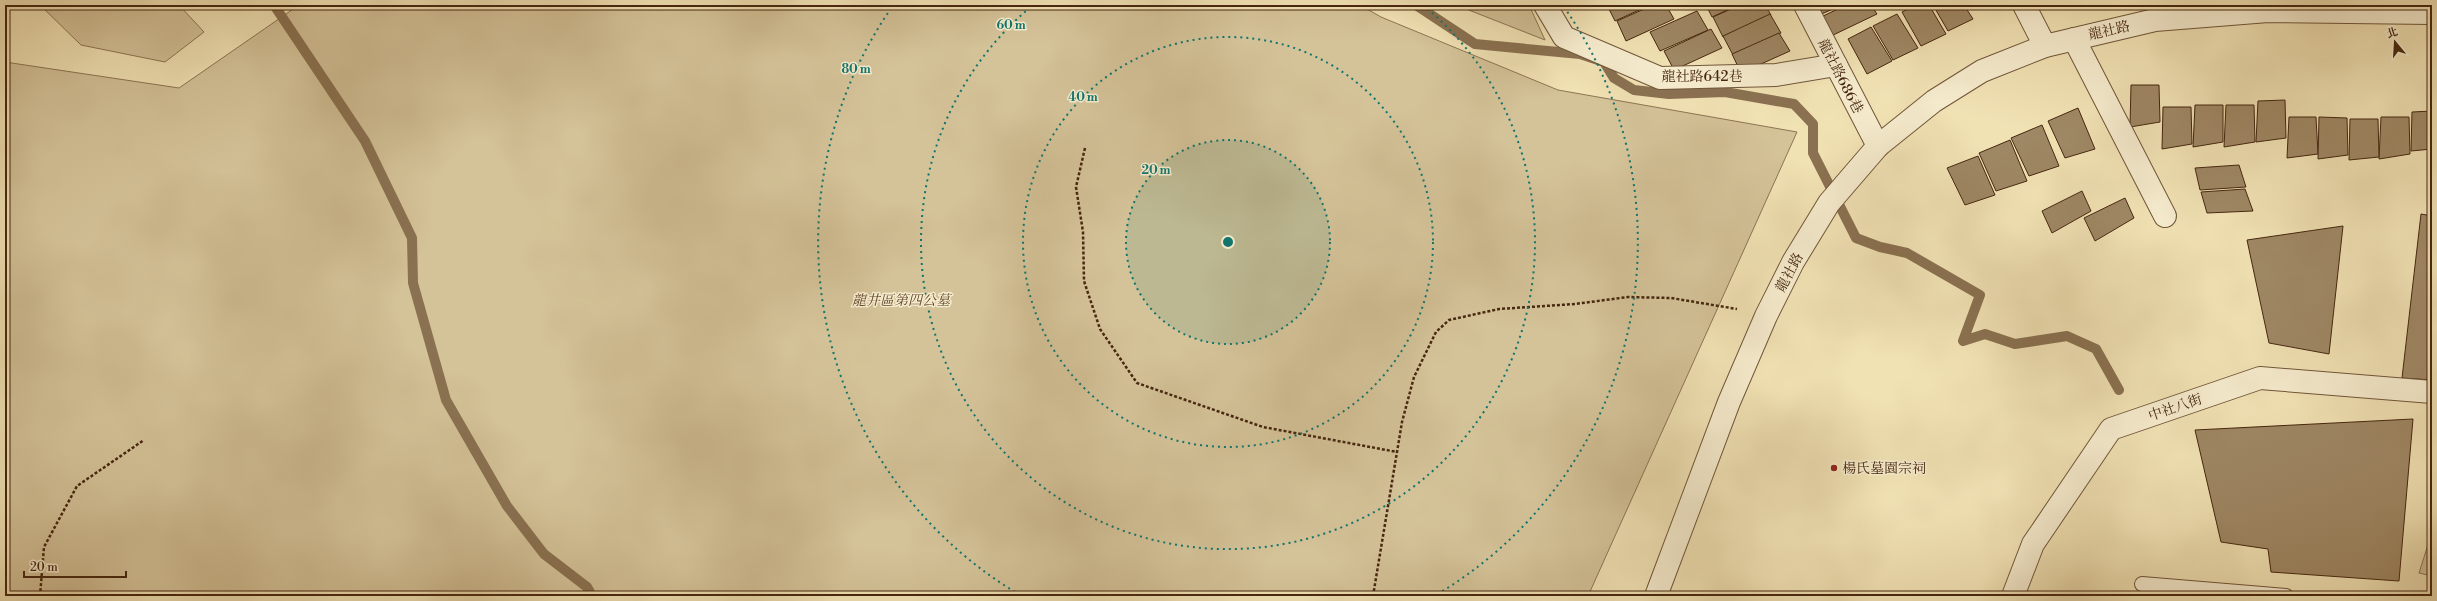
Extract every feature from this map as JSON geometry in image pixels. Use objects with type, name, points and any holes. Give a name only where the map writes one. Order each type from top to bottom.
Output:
[{"type":"street","name":"龍社路642巷","points":[[1545,5],[1564,36],[1660,78],[1776,75],[1836,65]]},
{"type":"street","name":"龍社路686巷","points":[[1805,5],[1878,146]]},
{"type":"street","points":[[2024,5],[2045,46]]},
{"type":"street","name":"龍社路","points":[[1656,596],[1729,402],[1766,316],[1792,262],[1830,203],[1878,146],[1934,101],[1982,71],[2045,46],[2155,20],[2245,13],[2432,13]]},
{"type":"street","name":"龍社路","points":[[2074,39],[2165,216]]},
{"type":"street","name":"中社八街","points":[[2013,596],[2033,544],[2111,429],[2260,378],[2432,392]]},
{"type":"lane","points":[[2142,584],[2286,596]]},
{"type":"path","points":[[1085,148],[1076,187],[1083,232],[1084,281],[1100,330],[1138,383],[1263,427],[1397,452]]},
{"type":"path","points":[[1373,596],[1402,422],[1414,377],[1436,332],[1449,320],[1499,309],[1575,304],[1628,297],[1671,298],[1766,316]]},
{"type":"path","points":[[40,596],[44,547],[77,486],[144,440]]},
{"type":"green space","points":[[40,5],[179,5],[204,32],[165,62],[81,45]]},
{"type":"green space","name":"龍井區第四公墓","points":[[299,5],[1360,5],[1381,17],[1558,90],[1797,132],[1588,596],[5,596],[5,62],[179,88]]},
{"type":"green space","points":[[1456,5],[1529,5],[1545,40]]},
{"type":"green space","points":[[2432,532],[2432,576],[2419,573]]},
{"type":"building","points":[[1607,5],[1650,5],[1615,21]]},
{"type":"building","points":[[1653,5],[1666,5],[1674,19],[1626,41],[1617,21]]},
{"type":"building","points":[[1706,5],[1738,5],[1712,17]]},
{"type":"building","points":[[1740,5],[1765,5],[1771,15],[1723,37],[1713,17]]},
{"type":"building","points":[[1811,5],[1842,5],[1817,16]]},
{"type":"building","points":[[1846,5],[1871,5],[1877,14],[1829,37],[1819,18]]},
{"type":"building","points":[[1916,5],[1929,5],[1946,34],[1921,46],[1902,12]]},
{"type":"building","points":[[1933,5],[1964,5],[1973,19],[1948,31]]},
{"type":"building","points":[[1697,11],[1708,30],[1660,51],[1650,32]]},
{"type":"building","points":[[1770,14],[1781,33],[1733,55],[1723,36]]},
{"type":"building","points":[[1897,14],[1918,48],[1893,60],[1873,26]]},
{"type":"building","points":[[1871,27],[1892,61],[1867,74],[1848,39]]},
{"type":"building","points":[[1711,29],[1722,48],[1674,70],[1664,51]]},
{"type":"building","points":[[1779,33],[1790,51],[1741,73],[1732,54]]},
{"type":"building","points":[[2131,85],[2159,85],[2160,122],[2130,127]]},
{"type":"building","points":[[2285,100],[2286,138],[2256,142],[2258,101]]},
{"type":"building","points":[[2195,105],[2223,105],[2223,142],[2193,147]]},
{"type":"building","points":[[2226,105],[2254,105],[2255,142],[2224,147]]},
{"type":"building","points":[[2163,107],[2191,107],[2192,144],[2162,149]]},
{"type":"building","points":[[2078,108],[2095,149],[2065,158],[2048,121]]},
{"type":"building","points":[[2432,111],[2432,149],[2411,151],[2412,112]]},
{"type":"building","points":[[2289,117],[2316,117],[2318,154],[2287,158]]},
{"type":"building","points":[[2319,117],[2347,118],[2348,155],[2318,159]]},
{"type":"building","points":[[2381,117],[2409,117],[2410,154],[2379,159]]},
{"type":"building","points":[[2350,119],[2378,119],[2379,157],[2349,160]]},
{"type":"building","points":[[2042,125],[2059,166],[2029,176],[2011,138]]},
{"type":"building","points":[[2010,140],[2027,181],[1996,191],[1979,153]]},
{"type":"building","points":[[1978,156],[1995,195],[1965,205],[1947,168]]},
{"type":"building","points":[[2239,165],[2246,187],[2200,190],[2195,168]]},
{"type":"building","points":[[2245,189],[2253,211],[2207,213],[2201,192]]},
{"type":"building","points":[[2082,191],[2091,211],[2052,233],[2042,211]]},
{"type":"building","points":[[2125,198],[2134,218],[2095,241],[2084,218]]},
{"type":"building","points":[[2421,214],[2432,216],[2432,380],[2402,378]]},
{"type":"building","points":[[2343,226],[2329,354],[2269,343],[2247,240]]},
{"type":"building","points":[[2413,419],[2399,581],[2271,572],[2268,549],[2221,542],[2195,430]]},
{"type":"waterway","points":[[274,5],[365,141],[412,238],[413,283],[446,400],[507,506],[544,554],[587,587],[592,596]]},
{"type":"waterway","points":[[1416,5],[1475,44],[1580,54],[1604,62],[1614,78],[1634,90],[1669,94],[1725,92],[1794,104],[1813,124],[1813,153],[1856,238],[1880,247],[1907,253],[1980,295],[1963,341],[1985,334],[2015,344],[2067,336],[2096,349],[2119,390]]},
{"type":"place","name":"楊氏墓園宗祠","points":[[1834,468]]}]
